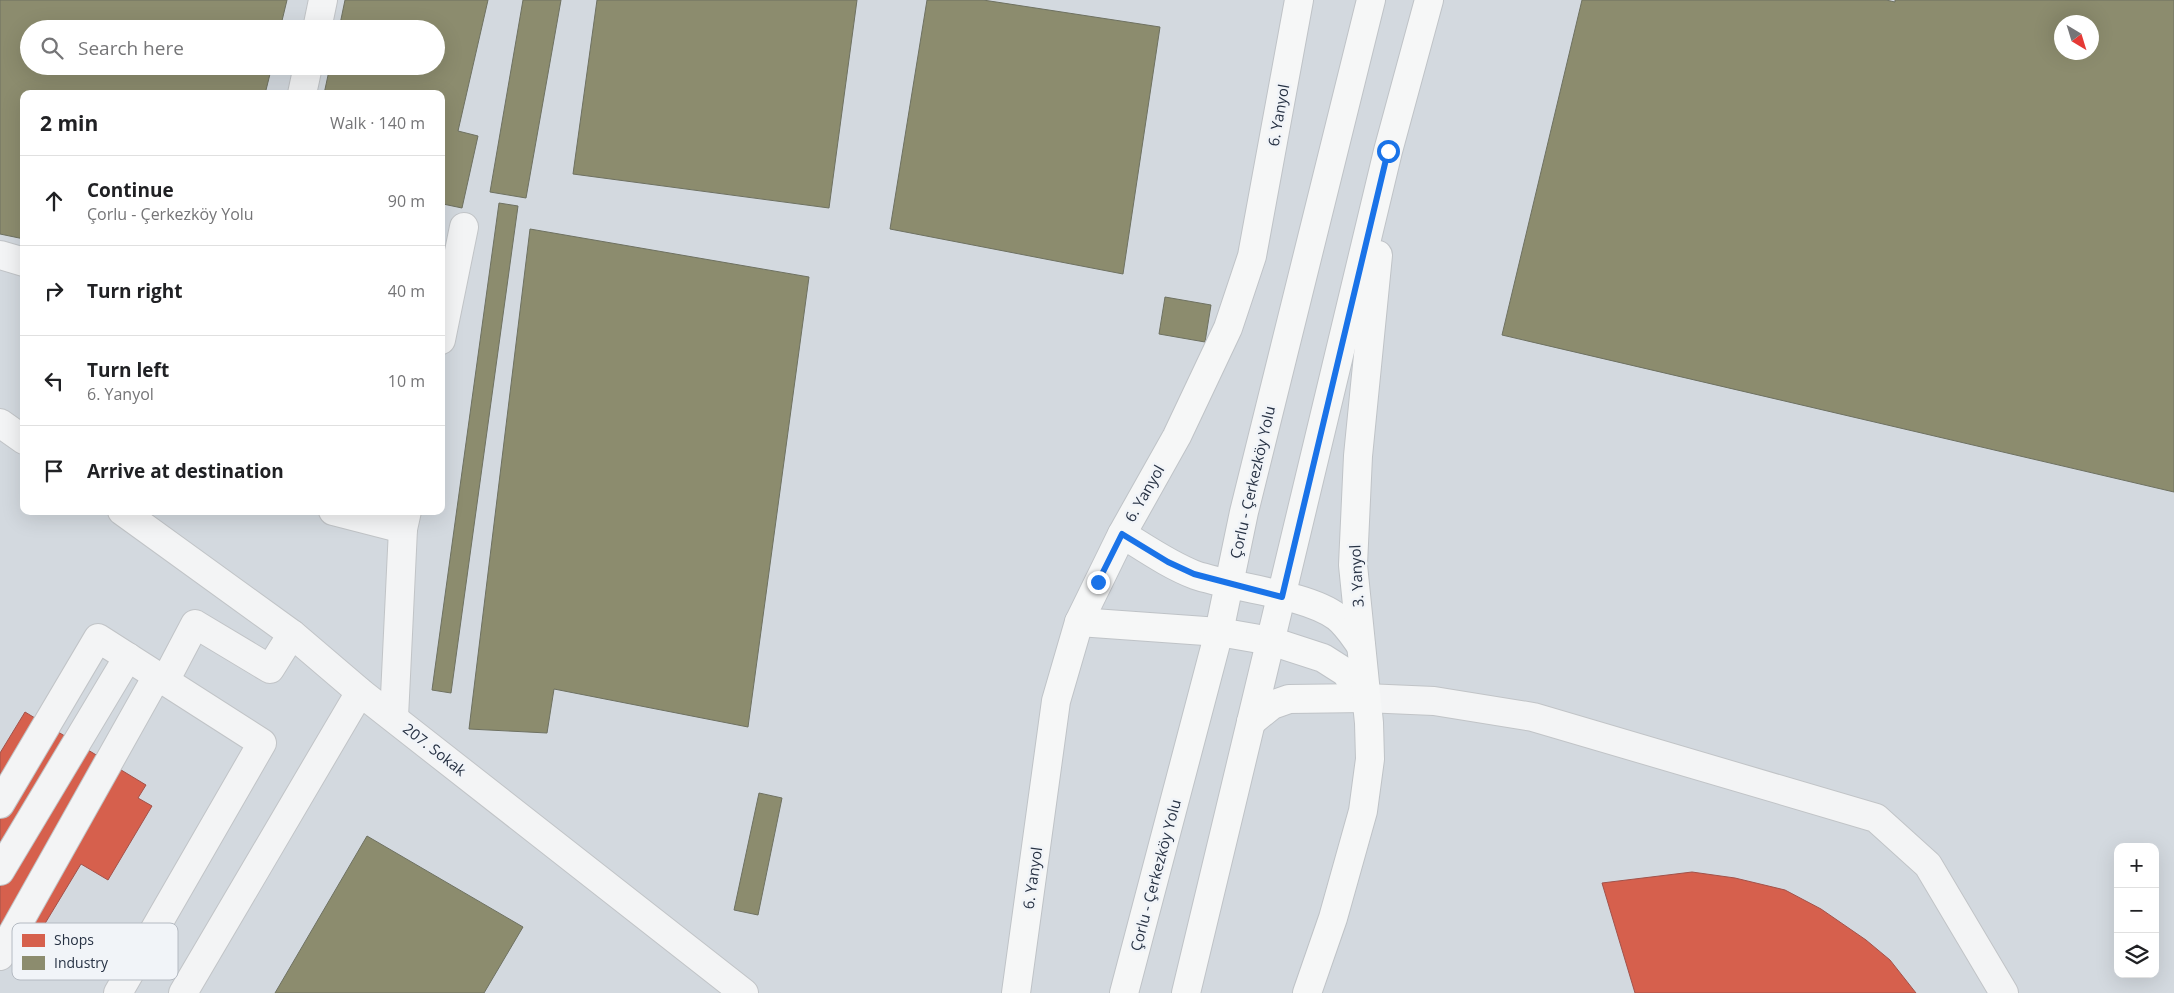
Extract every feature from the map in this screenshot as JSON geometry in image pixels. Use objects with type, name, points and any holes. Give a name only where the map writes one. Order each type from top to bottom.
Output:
[{"type":"main road","name":"6. Yanyol","points":[[1016,993],[1056,701],[1079,622],[1122,534],[1177,436],[1228,328],[1246,274],[1260,219],[1299,0]]},
{"type":"main road","name":"Çorlu - Çerkezköy Yolu","points":[[1124,993],[1218,632],[1244,512],[1371,0]]},
{"type":"main road","points":[[1186,993],[1388,151],[1429,0]]},
{"type":"main road","name":"3. Yanyol","points":[[1307,993],[1334,918],[1363,811],[1370,760],[1369,723],[1353,565],[1358,456],[1388,151]]},
{"type":"main road","points":[[1122,534],[1168,562],[1194,574],[1314,605],[1335,615],[1347,626],[1361,646]]},
{"type":"main road","points":[[1079,622],[1218,632],[1271,641],[1323,658],[1344,672],[1365,698]]},
{"type":"main road","points":[[1251,722],[1272,705],[1289,699],[1365,698]]},
{"type":"street","points":[[319,20],[323,0]]},
{"type":"street","points":[[303,90],[306,75]]},
{"type":"street","points":[[445,320],[464,227]]},
{"type":"street","points":[[0,255],[20,261]]},
{"type":"street","points":[[0,423],[20,437]]},
{"type":"street","name":"207. Sokak","points":[[128,515],[292,634],[360,692],[394,716],[744,993]]},
{"type":"street","points":[[365,515],[405,520],[394,716]]},
{"type":"street","points":[[19,923],[161,678],[195,624],[270,669],[292,634]]},
{"type":"street","points":[[0,804],[98,638],[262,743],[158,923]]},
{"type":"street","points":[[0,870],[128,657]]},
{"type":"street","points":[[184,993],[360,692]]},
{"type":"street","points":[[1365,698],[1434,701],[1533,716],[1876,818],[1928,865],[2004,993]]},
{"type":"street","points":[[0,956],[12,935]]},
{"type":"street","points":[[118,993],[125,980]]},
{"type":"shaded area","points":[[0,0],[2174,0],[2174,993],[0,993]]},
{"type":"building: Shops","points":[[25,712],[146,785],[138,798],[152,806],[108,880],[81,864],[45,923],[12,923],[12,940],[0,933],[0,753]]},
{"type":"building: Shops","points":[[1692,872],[1735,878],[1785,890],[1821,909],[1866,940],[1890,960],[1916,993],[1635,993],[1602,883]]},
{"type":"building: Industry","points":[[0,0],[287,0],[282,20],[20,20],[20,75],[270,75],[266,90],[20,90],[20,238],[0,234]]},
{"type":"building: Industry","points":[[345,0],[488,0],[458,131],[478,136],[462,208],[445,204],[445,90],[325,90],[328,75],[445,75],[445,20],[341,20]]},
{"type":"building: Industry","points":[[523,0],[561,0],[526,198],[490,192]]},
{"type":"building: Industry","points":[[597,0],[857,0],[829,208],[573,174]]},
{"type":"building: Industry","points":[[927,0],[983,0],[1160,27],[1123,274],[890,229]]},
{"type":"building: Industry","points":[[1582,0],[1886,0],[1895,2],[1895,0],[2174,0],[2174,492],[1502,335]]},
{"type":"building: Industry","points":[[499,203],[518,206],[451,693],[432,690]]},
{"type":"building: Industry","points":[[530,229],[809,277],[748,727],[554,689],[547,733],[469,729]]},
{"type":"building: Industry","points":[[1165,297],[1211,305],[1205,342],[1159,334]]},
{"type":"building: Industry","points":[[759,793],[782,798],[758,915],[734,910]]},
{"type":"building: Industry","points":[[367,836],[523,927],[484,993],[275,993]]},
{"type":"route","points":[[1098,582],[1122,534],[1168,562],[1194,574],[1282,597],[1388,151]]}]
